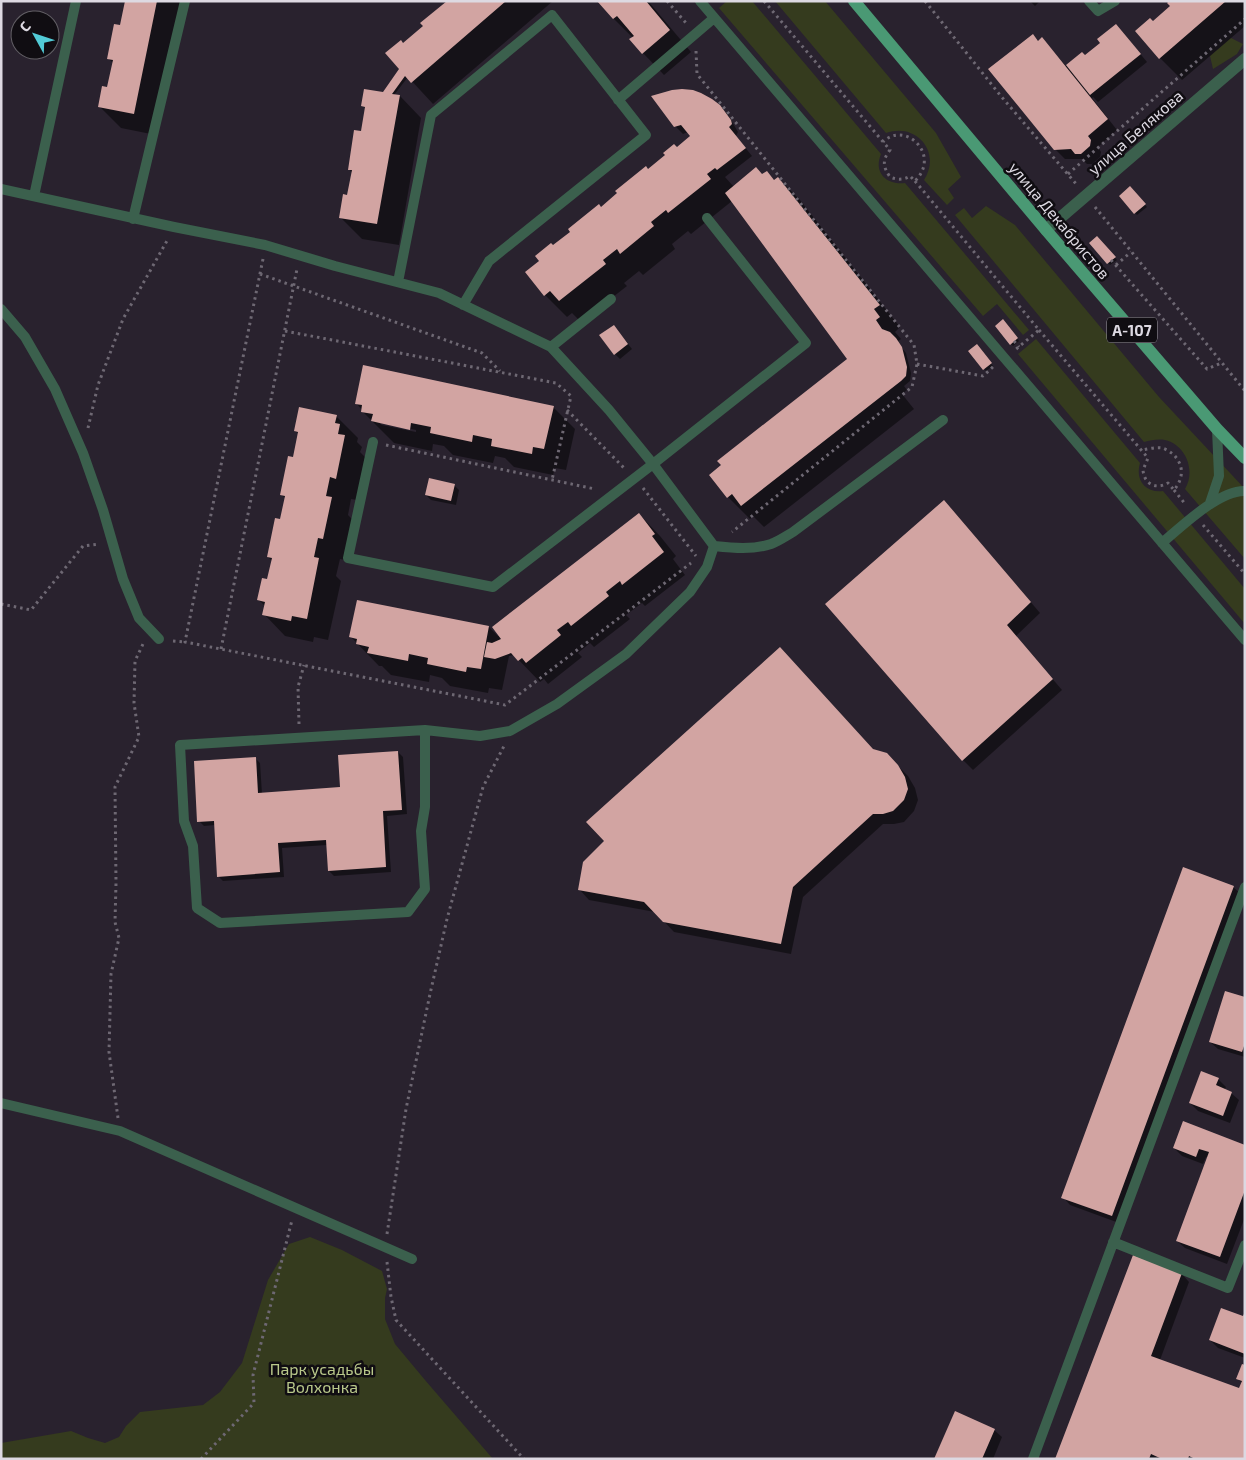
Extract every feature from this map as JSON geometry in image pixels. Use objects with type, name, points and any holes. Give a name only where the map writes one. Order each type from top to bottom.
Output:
[{"type":"main road","name":"улица Декабристов","points":[[854,1],[1046,230],[1217,429],[1245,458]]},
{"type":"street","name":"улица Белякова","points":[[1046,230],[1245,59]]},
{"type":"lane","points":[[34,196],[76,1]]},
{"type":"lane","points":[[133,218],[185,1]]},
{"type":"lane","points":[[700,1],[1245,640]]},
{"type":"lane","points":[[1089,1],[1098,12],[1115,1]]},
{"type":"lane","points":[[398,282],[431,115],[552,15],[646,135],[489,261],[463,305]]},
{"type":"lane","points":[[618,100],[714,18]]},
{"type":"lane","points":[[1,189],[265,245],[335,266],[439,293],[551,347],[609,410],[653,464],[714,546],[755,548],[773,544],[793,532],[943,420]]},
{"type":"lane","points":[[373,442],[348,558],[493,587],[806,343],[707,218]]},
{"type":"lane","points":[[551,347],[611,299]]},
{"type":"lane","points":[[1,310],[25,337],[54,389],[83,453],[103,510],[123,579],[139,618],[159,639]]},
{"type":"lane","points":[[1210,503],[1219,476],[1217,429]]},
{"type":"lane","points":[[1162,542],[1210,503],[1239,491],[1245,491]]},
{"type":"lane","points":[[425,730],[425,807],[421,831],[425,889],[408,912],[220,923],[197,908],[193,846],[184,821],[180,745],[425,730],[480,736],[510,731],[557,704],[626,654],[690,592],[707,567],[714,546]]},
{"type":"lane","points":[[1033,1459],[1245,887]]},
{"type":"lane","points":[[1,1103],[120,1131],[412,1259]]},
{"type":"lane","points":[[1113,1242],[1228,1288],[1245,1245]]},
{"type":"path","points":[[667,1],[696,34],[697,74],[914,345],[917,364],[912,387],[732,532]]},
{"type":"path","points":[[764,1],[890,150],[884,161],[884,167],[890,177],[906,179],[910,176],[915,181],[1142,450],[1148,458],[1143,470],[1146,481],[1157,487],[1168,483],[1245,574]]},
{"type":"path","points":[[1068,174],[1245,20]]},
{"type":"path","points":[[883,142],[886,138],[893,136],[906,136],[915,141],[920,147],[925,157],[924,167],[921,176],[915,181]]},
{"type":"path","points":[[83,453],[98,385],[124,319],[174,227]]},
{"type":"path","points":[[1116,265],[1131,252]]},
{"type":"path","points":[[221,649],[300,256]]},
{"type":"path","points":[[1112,260],[1207,369],[1222,363]]},
{"type":"path","points":[[260,274],[482,352],[501,372]]},
{"type":"path","points":[[285,330],[556,383],[571,396],[552,480]]},
{"type":"path","points":[[1015,350],[1040,330]]},
{"type":"path","points":[[1014,341],[1019,347]]},
{"type":"path","points":[[917,364],[983,376],[989,368],[1005,358]]},
{"type":"path","points":[[568,410],[634,478]]},
{"type":"path","points":[[373,442],[614,493]]},
{"type":"path","points":[[1142,450],[1163,448],[1176,457],[1181,465],[1182,473],[1179,484],[1174,490]]},
{"type":"path","points":[[1,604],[31,610],[83,546],[112,542]]},
{"type":"path","points":[[120,1131],[109,1052],[111,974],[119,938],[115,922],[115,787],[138,737],[134,704],[135,661],[150,630]]},
{"type":"path","points":[[300,737],[298,687],[304,665]]},
{"type":"path","points":[[510,731],[483,787],[447,920],[406,1110],[386,1247],[391,1297],[396,1320],[524,1459]]},
{"type":"path","points":[[201,1459],[254,1403],[253,1375],[295,1208]]},
{"type":"green space","points":[[727,1],[752,1],[881,154],[879,167],[883,176],[893,182],[905,183],[1029,330],[1023,335],[997,304],[983,316],[719,8]]},
{"type":"green space","points":[[775,1],[825,1],[936,133],[961,177],[948,189],[954,198],[947,205],[924,180],[929,169],[930,159],[928,150],[923,142],[907,132],[886,133]]},
{"type":"green space","points":[[1231,38],[1243,44],[1237,54],[1213,69],[1210,56]]},
{"type":"green space","points":[[986,206],[1015,225],[1159,397],[1245,489],[1245,559],[1185,489],[1188,482],[1189,467],[1179,447],[1165,440],[1144,442],[955,215],[964,208],[972,218]]},
{"type":"green space","points":[[1036,339],[1140,463],[1140,480],[1146,488],[1163,491],[1245,589],[1245,624],[1018,354]]},
{"type":"green space","name":"Парк усадьбы Волхонка","points":[[310,1237],[342,1250],[382,1271],[387,1289],[385,1319],[395,1344],[493,1459],[1,1459],[1,1443],[71,1431],[105,1443],[119,1437],[126,1426],[140,1412],[203,1405],[220,1392],[242,1363],[268,1280],[289,1244]]},
{"type":"building","points":[[125,1],[157,1],[134,114],[98,107],[102,86],[107,87],[113,60],[107,59],[114,24],[120,25]]},
{"type":"building","points":[[447,1],[506,1],[411,83],[405,76],[392,94],[400,95],[377,224],[339,218],[343,194],[347,195],[352,170],[348,170],[354,130],[361,131],[365,107],[361,106],[364,89],[383,92],[399,69],[385,53],[401,40],[403,43],[423,26],[420,23]]},
{"type":"building","points":[[597,1],[646,1],[670,30],[642,54],[629,39],[634,36],[617,16],[613,19]]},
{"type":"building","points":[[1169,1],[1226,1],[1159,59],[1135,31],[1150,18],[1153,21],[1170,6],[1167,3]]},
{"type":"building","points":[[1116,24],[1141,54],[1090,95],[1066,65],[1082,52],[1085,55],[1100,43],[1097,39]]},
{"type":"building","points":[[1033,34],[1038,41],[1042,37],[1108,119],[1088,136],[1091,140],[1090,146],[1081,154],[1075,154],[1071,149],[1054,150],[988,69]]},
{"type":"building","points":[[682,89],[701,93],[720,105],[731,120],[732,124],[729,127],[746,148],[717,170],[715,168],[707,174],[711,179],[668,213],[666,210],[651,222],[654,226],[620,254],[617,249],[603,260],[606,264],[559,301],[550,291],[544,296],[525,272],[539,261],[535,256],[551,243],[553,245],[570,232],[568,229],[599,204],[601,207],[617,193],[615,191],[646,166],[648,169],[665,155],[663,153],[674,144],[677,147],[690,136],[681,125],[674,127],[651,96]]},
{"type":"building","points":[[756,167],[762,174],[767,171],[774,180],[778,177],[880,305],[874,309],[880,317],[876,320],[882,329],[890,332],[896,338],[902,347],[907,367],[906,376],[901,381],[741,506],[732,494],[727,498],[709,475],[721,465],[717,461],[847,359],[725,193]]},
{"type":"building","points":[[1130,186],[1146,204],[1134,214],[1119,196]]},
{"type":"building","points":[[1097,236],[1116,257],[1107,264],[1089,243]]},
{"type":"building","points":[[1003,319],[1018,338],[1010,345],[995,326]]},
{"type":"building","points":[[614,325],[628,344],[614,355],[599,335]]},
{"type":"building","points":[[977,344],[992,363],[983,370],[968,351]]},
{"type":"building","points":[[363,365],[554,406],[544,449],[533,447],[532,454],[491,446],[492,439],[473,435],[472,442],[430,433],[431,427],[411,423],[410,430],[371,421],[373,414],[361,412],[362,405],[355,404]]},
{"type":"building","points":[[299,407],[337,415],[335,423],[340,424],[338,434],[345,435],[336,479],[330,477],[326,496],[332,497],[323,539],[318,538],[314,557],[319,558],[307,619],[292,616],[291,621],[262,615],[265,602],[257,600],[262,578],[267,579],[272,558],[267,557],[275,518],[280,519],[285,496],[280,495],[288,456],[293,457],[298,432],[294,431]]},
{"type":"building","points":[[429,478],[455,484],[451,501],[425,495]]},
{"type":"building","points":[[944,500],[1031,602],[1007,625],[1053,679],[962,761],[825,604]]},
{"type":"building","points":[[639,513],[655,534],[652,536],[664,552],[622,585],[620,581],[606,592],[609,596],[571,626],[568,622],[557,630],[561,635],[526,663],[522,658],[518,661],[511,653],[495,659],[484,657],[487,642],[492,643],[501,639],[492,627]]},
{"type":"building","points":[[357,600],[489,626],[481,669],[467,667],[466,672],[427,664],[428,658],[409,654],[408,661],[367,653],[369,647],[356,644],[357,639],[349,637]]},
{"type":"building","points":[[780,647],[873,749],[887,753],[898,765],[905,777],[908,789],[904,800],[893,811],[873,814],[793,887],[781,944],[663,922],[644,902],[578,890],[583,862],[604,841],[586,822]]},
{"type":"building","points":[[398,751],[402,810],[383,811],[386,867],[328,871],[326,840],[278,843],[280,872],[217,877],[214,821],[197,822],[194,761],[256,757],[258,793],[340,787],[338,755]]},
{"type":"building","points":[[1183,867],[1234,886],[1112,1216],[1061,1198]]},
{"type":"building","points":[[1225,991],[1245,997],[1245,1043],[1242,1052],[1209,1042]]},
{"type":"building","points":[[1201,1071],[1219,1078],[1216,1085],[1232,1092],[1223,1116],[1189,1103]]},
{"type":"building","points":[[1183,1121],[1245,1145],[1245,1190],[1220,1257],[1176,1241],[1209,1152],[1199,1149],[1196,1157],[1173,1148]]},
{"type":"building","points":[[1133,1255],[1182,1273],[1151,1356],[1239,1388],[1242,1381],[1236,1379],[1242,1364],[1245,1365],[1245,1459],[1195,1459],[1189,1456],[1188,1459],[1162,1459],[1151,1454],[1149,1459],[1055,1459]]},
{"type":"building","points":[[1221,1308],[1243,1316],[1245,1312],[1245,1354],[1209,1340]]},
{"type":"building","points":[[955,1411],[995,1429],[982,1459],[934,1459]]}]
